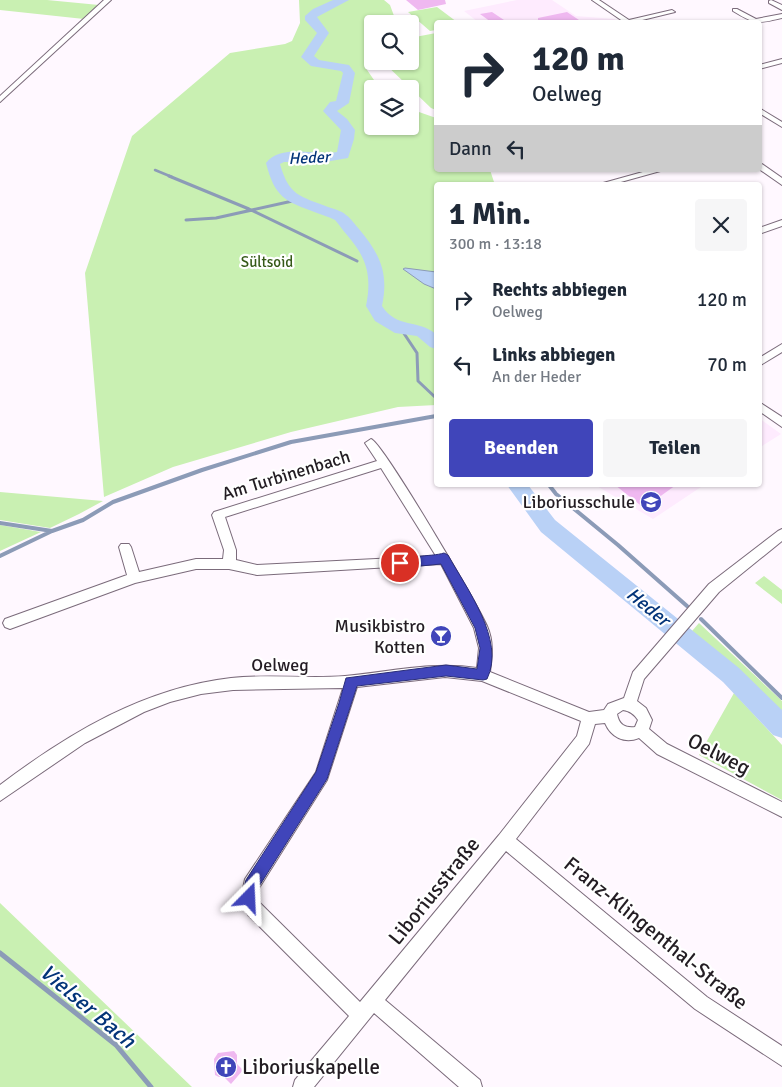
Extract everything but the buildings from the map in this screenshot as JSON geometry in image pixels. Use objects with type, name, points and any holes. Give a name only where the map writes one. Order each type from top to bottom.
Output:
[{"type":"street","points":[[0,100],[108,0]]},
{"type":"street","points":[[595,0],[624,20]]},
{"type":"street","points":[[771,2],[782,8]]},
{"type":"street","points":[[735,10],[752,20]]},
{"type":"street","points":[[636,20],[672,12]]},
{"type":"street","points":[[762,20],[782,16]]},
{"type":"street","points":[[762,66],[782,61]]},
{"type":"street","points":[[762,112],[781,123]]},
{"type":"street","points":[[762,167],[782,182]]},
{"type":"street","points":[[612,182],[652,172]]},
{"type":"street","points":[[762,230],[782,223]]},
{"type":"street","points":[[762,361],[782,347]]},
{"type":"street","points":[[762,408],[782,423]]},
{"type":"street","points":[[371,443],[444,558],[481,628],[486,648],[483,675]]},
{"type":"street","name":"Am Turbinenbach","points":[[229,564],[230,550],[218,515],[385,463]]},
{"type":"street","points":[[629,704],[638,676],[714,588],[782,534]]},
{"type":"street","points":[[126,547],[134,578]]},
{"type":"street","points":[[10,623],[134,578],[196,564],[229,564],[257,570],[436,561],[444,558]]},
{"type":"street","name":"Oelweg","points":[[0,794],[24,776],[93,732],[151,702],[187,691],[233,684],[319,684],[438,671],[483,675],[588,718],[610,716]]},
{"type":"street","points":[[350,682],[344,711],[322,775],[251,886],[249,898],[254,910],[361,1015]]},
{"type":"street","points":[[629,704],[638,709],[643,716],[644,724],[641,731],[632,734],[621,732],[612,725],[610,716],[616,706],[629,704]]},
{"type":"street","name":"Liboriusstraße","points":[[302,1087],[505,840],[584,739],[588,718]]},
{"type":"street","name":"Oelweg","points":[[641,731],[662,749],[782,810]]},
{"type":"street","name":"Franz-Klingenthal-Straße","points":[[505,840],[701,1003],[782,1057]]},
{"type":"street","points":[[373,1001],[473,1087]]},
{"type":"shaded area","points":[[517,0],[552,0],[576,16],[615,20],[475,20],[464,11]]},
{"type":"shaded area","points":[[762,420],[781,434],[762,446]]},
{"type":"shaded area","name":"Liboriusschule","points":[[598,487],[701,487],[653,519]]},
{"type":"green space","points":[[0,0],[47,0],[99,5],[84,19],[0,10]]},
{"type":"green space","name":"Sültsoid","points":[[299,0],[384,0],[390,5],[394,15],[364,15],[364,70],[367,70],[374,80],[364,80],[364,135],[419,135],[419,112],[434,117],[434,172],[491,172],[494,182],[434,182],[434,405],[398,407],[291,432],[173,467],[104,497],[85,273],[132,136],[230,53],[285,44],[292,41],[300,23]]},
{"type":"green space","points":[[437,7],[454,20],[434,20],[434,30],[430,31],[419,22],[419,15],[411,15],[408,12]]},
{"type":"green space","points":[[434,33],[434,109],[419,96],[419,80],[402,80],[391,70],[419,70],[419,36]]},
{"type":"green space","points":[[0,492],[103,501],[50,528],[0,520]]},
{"type":"green space","points":[[0,525],[41,532],[0,551]]},
{"type":"green space","points":[[764,576],[782,590],[782,604],[755,583]]},
{"type":"green space","points":[[699,623],[782,701],[782,716],[737,670],[692,631]]},
{"type":"green space","points":[[734,693],[782,745],[782,800],[699,755]]},
{"type":"green space","points":[[0,903],[192,1087],[0,1087]]},
{"type":"water","points":[[403,269],[434,272],[434,288],[424,284]]},
{"type":"waterway","name":"Heder","points":[[343,0],[317,11],[311,16],[311,20],[323,33],[307,57],[315,63],[345,68],[349,73],[342,103],[335,105],[330,111],[348,130],[343,155],[325,158],[295,156],[279,159],[273,163],[278,182],[286,193],[299,201],[340,217],[362,243],[375,266],[377,291],[374,306],[381,317],[401,329],[414,329],[423,332],[434,341]]},
{"type":"waterway","points":[[155,170],[172,177]]},
{"type":"waterway","points":[[169,176],[251,210]]},
{"type":"waterway","points":[[251,210],[297,200]]},
{"type":"waterway","points":[[186,220],[216,218],[251,210]]},
{"type":"waterway","points":[[251,210],[357,261]]},
{"type":"waterway","name":"Heder","points":[[401,329],[417,353],[418,381],[434,396]]},
{"type":"waterway","points":[[52,531],[83,520],[113,502],[202,470],[291,442],[434,416]]},
{"type":"waterway","name":"Heder","points":[[519,487],[548,526],[731,675],[782,727]]},
{"type":"waterway","points":[[551,487],[556,494],[618,545],[687,606]]},
{"type":"waterway","points":[[0,523],[52,531]]},
{"type":"waterway","points":[[0,556],[52,531]]},
{"type":"waterway","points":[[701,619],[782,698]]},
{"type":"waterway","name":"Vielser Bach","points":[[0,953],[116,1045],[151,1087]]},
{"type":"place","name":"Liboriusschule","points":[[651,502]]},
{"type":"place","name":"Musikbistro Kotten","points":[[441,636]]},
{"type":"place","name":"Liboriuskapelle","points":[[226,1067]]},
{"type":"route","points":[[249,898],[251,886],[322,775],[346,703],[350,682],[446,671],[483,675],[486,648],[481,628],[444,558],[436,561],[400,563]]}]
